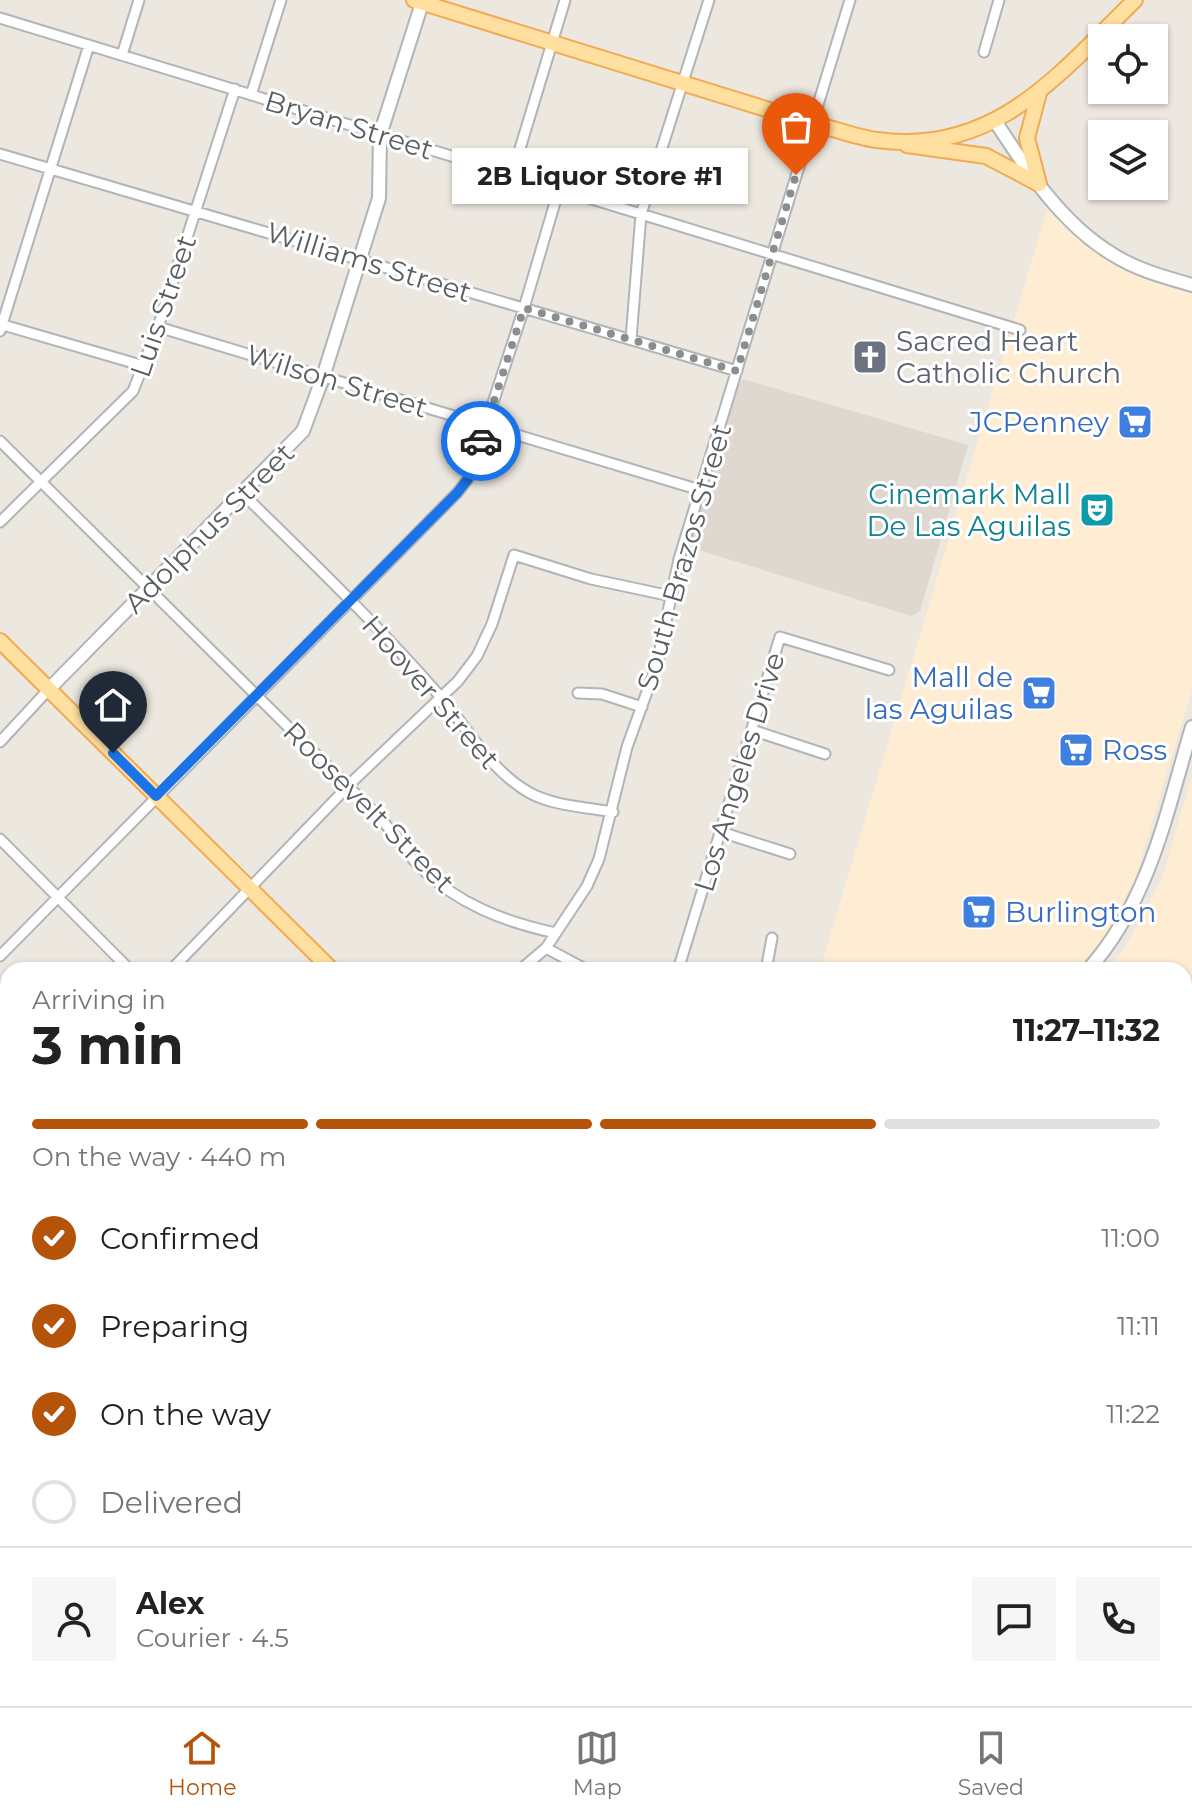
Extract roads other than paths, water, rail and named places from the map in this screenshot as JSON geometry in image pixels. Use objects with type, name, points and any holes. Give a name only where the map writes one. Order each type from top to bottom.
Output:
[{"type":"main road","points":[[877,140],[940,138],[995,121],[1039,93],[1135,0]]},
{"type":"main road","points":[[420,1],[811,123],[877,140],[942,152],[964,151],[986,156],[1039,184]]},
{"type":"main road","points":[[1039,93],[1027,138],[1039,184]]},
{"type":"main road","points":[[0,641],[324,962]]},
{"type":"street","points":[[122,55],[139,0]]},
{"type":"street","points":[[251,95],[281,0]]},
{"type":"street","points":[[512,175],[565,0]]},
{"type":"street","points":[[631,339],[641,214],[709,0]]},
{"type":"street","name":"South Brazos Street","points":[[529,962],[546,948],[587,886],[599,859],[627,747],[657,664],[671,596],[700,490],[850,0]]},
{"type":"street","points":[[984,52],[999,0]]},
{"type":"street","name":"Adolphus Street","points":[[0,742],[303,431],[379,198],[380,135],[420,1]]},
{"type":"street","name":"Bryan Street","points":[[0,18],[1020,330]]},
{"type":"street","points":[[89,45],[1,327],[144,366]]},
{"type":"street","name":"Luis Street","points":[[0,522],[133,391],[158,327],[235,89]]},
{"type":"street","points":[[995,121],[1039,184],[1075,227],[1112,254],[1156,275],[1192,285]]},
{"type":"street","name":"Williams Street","points":[[0,154],[737,371]]},
{"type":"street","points":[[0,956],[468,479],[559,189]]},
{"type":"street","name":"Wilson Street","points":[[158,327],[700,490]]},
{"type":"street","name":"Roosevelt Street","points":[[0,441],[380,818],[422,868],[478,908],[529,927],[556,933]]},
{"type":"street","name":"Hoover Street","points":[[242,493],[350,600],[440,696],[496,769],[531,793],[560,804],[613,812]]},
{"type":"street","points":[[179,962],[349,787],[458,681],[477,656],[492,624],[514,555],[591,579],[671,596]]},
{"type":"street","name":"Los Angeles Drive","points":[[680,962],[780,637],[889,670]]},
{"type":"street","points":[[578,693],[602,694],[642,707]]},
{"type":"street","points":[[1094,962],[1125,921],[1139,895],[1192,727]]},
{"type":"street","points":[[752,730],[825,754]]},
{"type":"street","points":[[721,832],[790,854]]},
{"type":"street","points":[[0,839],[122,962]]},
{"type":"street","points":[[768,962],[772,938]]},
{"type":"street","points":[[546,948],[572,962]]},
{"type":"place","name":"2B Liquor Store #1","points":[[796,175]]},
{"type":"place","name":"Sacred Heart Catholic Church","points":[[870,357]]},
{"type":"place","name":"JCPenney","points":[[1135,422]]},
{"type":"place","name":"Cinemark Mall De Las Aguilas","points":[[1097,510]]},
{"type":"place","name":"Mall de las Aguilas","points":[[1039,693]]},
{"type":"place","name":"Ross","points":[[1076,750]]},
{"type":"place","name":"Burlington","points":[[979,912]]}]
